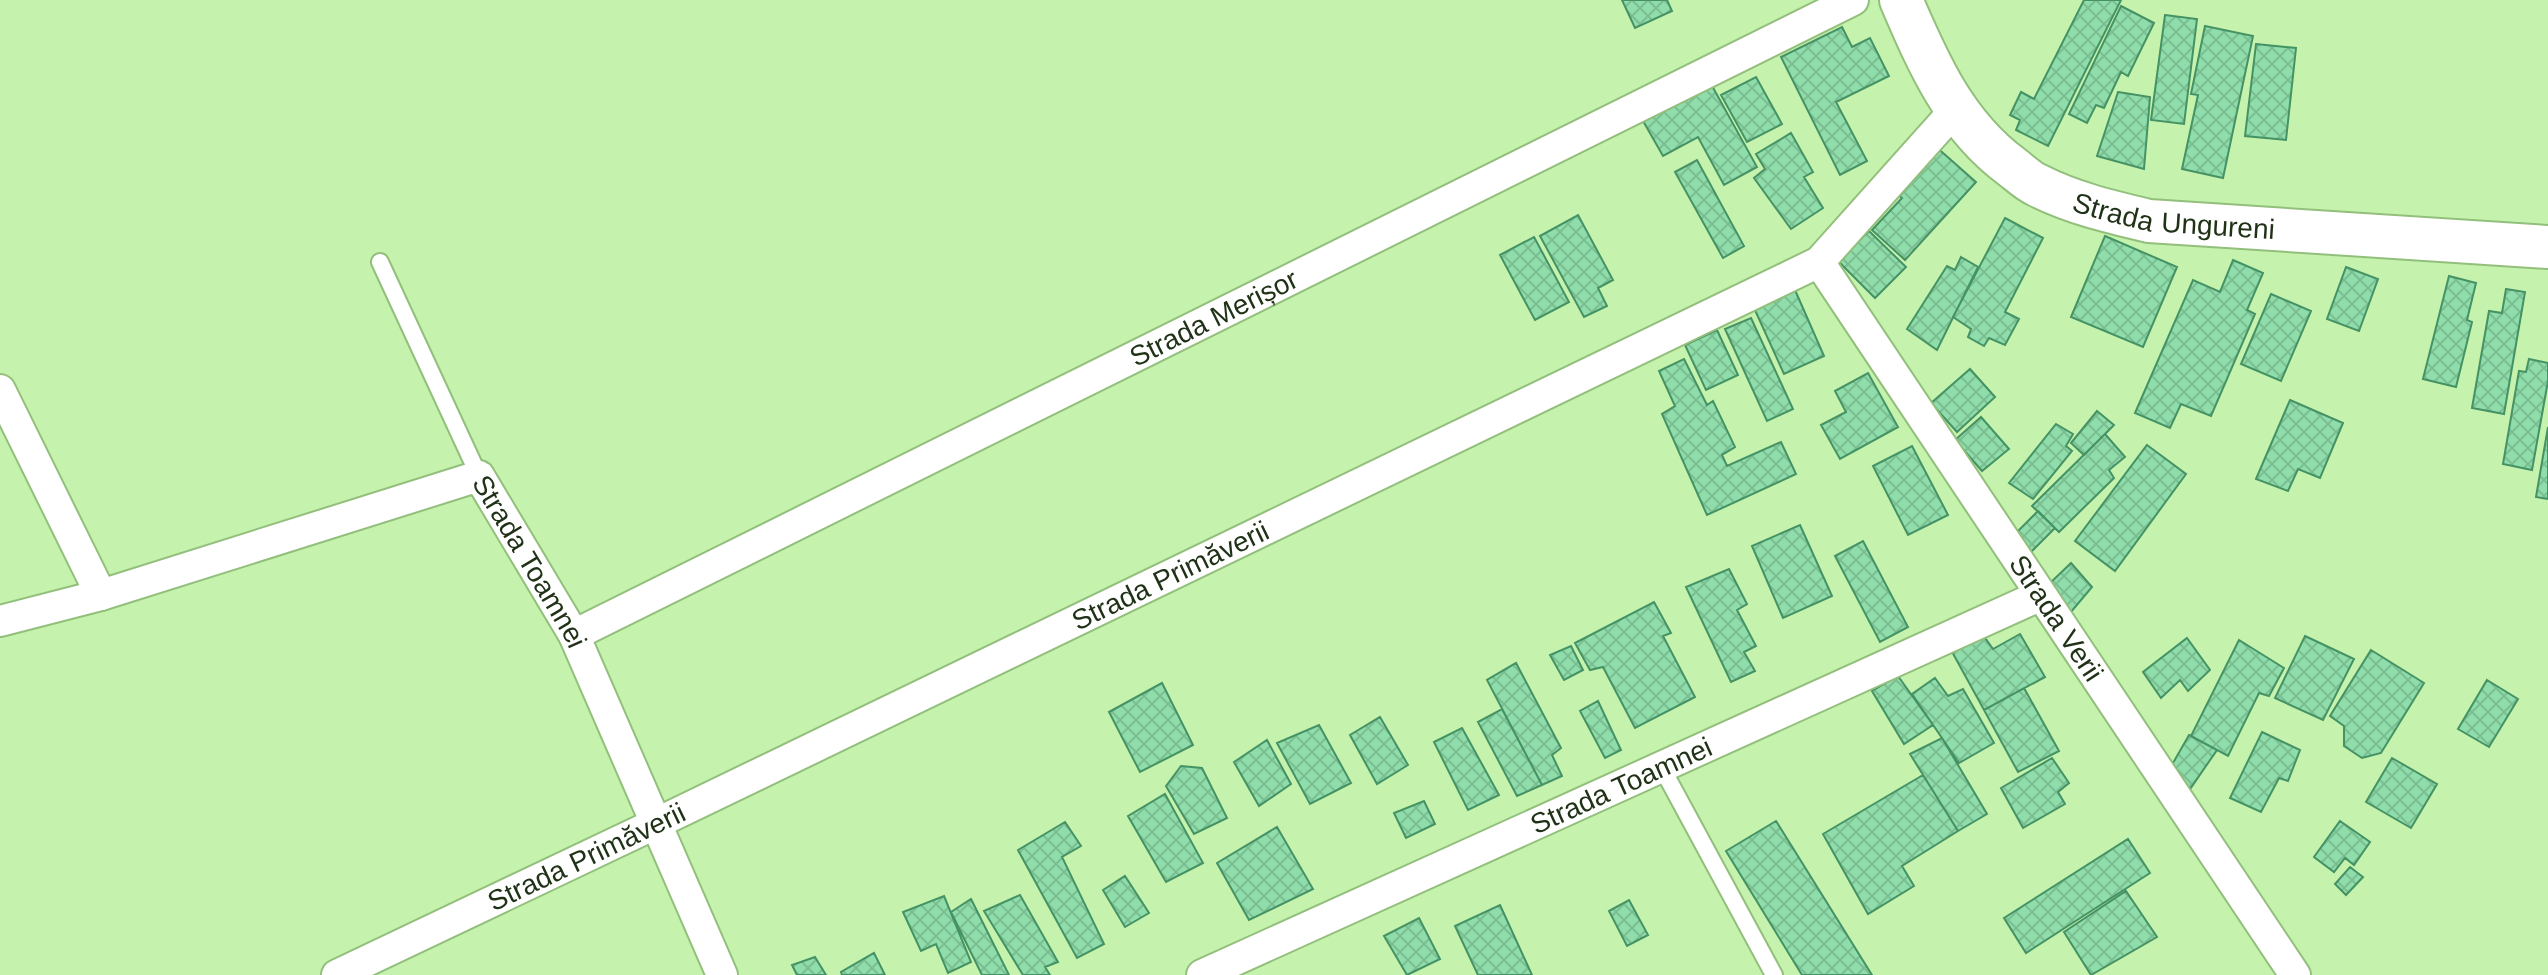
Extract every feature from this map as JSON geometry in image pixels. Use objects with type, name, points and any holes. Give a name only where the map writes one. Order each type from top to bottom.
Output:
[{"type":"main road","name":"Strada Ungureni","points":[[1901,0],[1937,81],[1955,110],[1992,152],[2036,185],[2091,207],[2149,221],[2548,247]]},
{"type":"street","name":"Strada Merișor","points":[[574,635],[1853,0]]},
{"type":"street","name":"Strada Primăverii","points":[[337,975],[1819,262],[1955,110]]},
{"type":"street","name":"Strada Verii","points":[[1819,262],[2039,596],[2295,975]]},
{"type":"street","points":[[0,390],[101,595]]},
{"type":"street","name":"Strada Toamnei","points":[[0,621],[101,595],[479,476],[574,635],[722,975]]},
{"type":"street","name":"Strada Toamnei","points":[[1202,975],[2039,596]]},
{"type":"lane","points":[[380,262],[479,476]]},
{"type":"lane","points":[[1662,768],[1774,975]]},
{"type":"building","points":[[1622,0],[1667,0],[1672,11],[1635,28]]},
{"type":"building","points":[[2084,0],[2121,0],[2048,146],[2016,130],[2020,120],[2010,115],[2021,92],[2034,99]]},
{"type":"building","points":[[2121,6],[2154,23],[2128,76],[2121,72],[2104,108],[2096,105],[2087,123],[2069,114]]},
{"type":"building","points":[[2165,15],[2197,19],[2184,124],[2151,120]]},
{"type":"building","points":[[2205,26],[2253,36],[2223,178],[2182,169],[2198,95],[2191,94]]},
{"type":"building","points":[[1842,27],[1852,47],[1870,38],[1889,76],[1836,102],[1867,161],[1840,175],[1781,57]]},
{"type":"building","points":[[2256,44],[2296,48],[2286,140],[2245,136]]},
{"type":"building","points":[[1756,77],[1782,124],[1747,142],[1721,95]]},
{"type":"building","points":[[1711,84],[1757,167],[1724,185],[1698,137],[1663,156],[1643,121]]},
{"type":"building","points":[[2118,92],[2150,97],[2144,169],[2097,156]]},
{"type":"building","points":[[1791,133],[1813,172],[1804,177],[1823,208],[1791,229],[1754,178],[1765,169],[1756,154]]},
{"type":"building","points":[[1934,145],[1976,182],[1905,260],[1872,230],[1902,198],[1893,191]]},
{"type":"building","points":[[1697,160],[1744,246],[1723,258],[1675,172]]},
{"type":"building","points":[[1578,215],[1613,280],[1598,288],[1607,306],[1584,317],[1540,236]]},
{"type":"building","points":[[2005,218],[2043,238],[2005,312],[2019,319],[2005,345],[1989,338],[1984,346],[1968,337],[1971,329],[1953,317]]},
{"type":"building","points":[[1869,231],[1906,267],[1875,298],[1838,261]]},
{"type":"building","points":[[2105,236],[2177,267],[2143,347],[2071,317]]},
{"type":"building","points":[[1534,237],[1569,302],[1535,320],[1500,255]]},
{"type":"building","points":[[1961,257],[1978,267],[1937,350],[1907,329],[1947,266],[1955,270]]},
{"type":"building","points":[[2233,260],[2263,273],[2247,310],[2255,314],[2211,416],[2181,404],[2170,428],[2135,413],[2193,280],[2220,292]]},
{"type":"building","points":[[2346,267],[2378,279],[2359,331],[2327,319]]},
{"type":"building","points":[[2449,276],[2476,283],[2467,320],[2472,322],[2456,387],[2423,379]]},
{"type":"building","points":[[2506,289],[2525,292],[2504,414],[2472,408],[2489,311],[2502,313]]},
{"type":"building","points":[[1795,290],[1824,356],[1784,374],[1754,308]]},
{"type":"building","points":[[2271,294],[2311,311],[2281,381],[2241,364]]},
{"type":"building","points":[[1751,318],[1793,409],[1767,421],[1725,329]]},
{"type":"building","points":[[1717,330],[1738,375],[1706,390],[1685,345]]},
{"type":"building","points":[[1684,359],[1707,405],[1713,401],[1735,447],[1722,455],[1727,466],[1781,442],[1796,474],[1707,515],[1662,414],[1675,406],[1659,371]]},
{"type":"building","points":[[2529,359],[2548,363],[2548,381],[2532,470],[2503,464],[2519,371],[2526,372]]},
{"type":"building","points":[[1970,369],[1995,397],[1957,432],[1931,403]]},
{"type":"building","points":[[1868,373],[1898,427],[1840,459],[1821,425],[1846,412],[1835,391]]},
{"type":"building","points":[[2290,400],[2343,423],[2320,478],[2298,469],[2288,491],[2256,479]]},
{"type":"building","points":[[2097,411],[2114,425],[2084,455],[2071,443]]},
{"type":"building","points":[[1981,417],[2009,449],[1982,471],[1955,440]]},
{"type":"building","points":[[2056,424],[2073,434],[2066,446],[2072,451],[2033,499],[2009,483]]},
{"type":"building","points":[[2548,427],[2548,499],[2536,497]]},
{"type":"building","points":[[2105,434],[2125,457],[2109,470],[2114,478],[2059,532],[2032,506]]},
{"type":"building","points":[[2147,445],[2186,474],[2115,571],[2075,541]]},
{"type":"building","points":[[1912,446],[1948,515],[1908,535],[1873,466]]},
{"type":"building","points":[[2038,511],[2055,528],[2028,555],[2014,535]]},
{"type":"building","points":[[1800,525],[1832,596],[1783,618],[1752,546]]},
{"type":"building","points":[[1863,541],[1908,627],[1880,642],[1835,556]]},
{"type":"building","points":[[2071,563],[2092,587],[2071,612],[2049,584]]},
{"type":"building","points":[[1729,569],[1747,604],[1737,610],[1756,646],[1744,652],[1755,671],[1731,682],[1686,587]]},
{"type":"building","points":[[1654,602],[1671,633],[1663,636],[1695,697],[1635,728],[1603,667],[1590,670],[1575,643]]},
{"type":"building","points":[[2020,634],[2045,677],[1984,710],[1951,650],[1983,635],[1993,649]]},
{"type":"building","points":[[2305,636],[2354,659],[2323,720],[2275,698]]},
{"type":"building","points":[[2187,638],[2210,670],[2188,691],[2180,680],[2161,698],[2143,672]]},
{"type":"building","points":[[2239,640],[2284,668],[2269,696],[2259,693],[2228,756],[2191,736]]},
{"type":"building","points":[[1571,646],[1583,670],[1564,680],[1550,655]]},
{"type":"building","points":[[2371,650],[2424,683],[2381,753],[2362,758],[2344,746],[2344,726],[2330,716]]},
{"type":"building","points":[[1516,663],[1561,748],[1552,755],[1562,776],[1542,785],[1487,680]]},
{"type":"building","points":[[1898,676],[1933,725],[1904,744],[1872,691]]},
{"type":"building","points":[[1935,678],[1948,696],[1963,689],[1994,743],[1959,763],[1912,694]]},
{"type":"building","points":[[2487,680],[2518,699],[2489,747],[2458,729]]},
{"type":"building","points":[[1162,683],[1193,745],[1140,772],[1109,712]]},
{"type":"building","points":[[2024,688],[2059,751],[2018,772],[1984,710]]},
{"type":"building","points":[[1598,701],[1621,750],[1605,758],[1580,711]]},
{"type":"building","points":[[1502,709],[1542,785],[1517,796],[1478,722]]},
{"type":"building","points":[[1380,717],[1408,765],[1377,784],[1350,735]]},
{"type":"building","points":[[1319,725],[1351,783],[1310,804],[1277,743]]},
{"type":"building","points":[[1462,728],[1499,795],[1468,810],[1434,742]]},
{"type":"building","points":[[2262,732],[2300,750],[2288,781],[2279,778],[2261,812],[2230,798]]},
{"type":"building","points":[[2189,735],[2217,750],[2188,792],[2169,770]]},
{"type":"building","points":[[1942,738],[1987,814],[1958,831],[1910,754]]},
{"type":"building","points":[[1267,740],[1291,784],[1259,806],[1234,762]]},
{"type":"building","points":[[2052,758],[2069,783],[2058,792],[2065,804],[2023,828],[2001,788]]},
{"type":"building","points":[[2392,758],[2437,784],[2411,828],[2366,802]]},
{"type":"building","points":[[1181,766],[1202,768],[1227,818],[1194,834],[1166,786]]},
{"type":"building","points":[[1923,775],[1958,831],[1902,866],[1914,886],[1868,914],[1823,834]]},
{"type":"building","points":[[1165,794],[1203,863],[1166,882],[1128,816]]},
{"type":"building","points":[[1424,801],[1435,824],[1406,838],[1394,813]]},
{"type":"building","points":[[1776,821],[1872,975],[1802,975],[1726,851]]},
{"type":"building","points":[[2340,821],[2370,842],[2354,865],[2345,858],[2334,872],[2314,857]]},
{"type":"building","points":[[1065,822],[1081,846],[1062,857],[1104,944],[1077,958],[1018,850]]},
{"type":"building","points":[[1277,827],[1313,889],[1249,920],[1217,863]]},
{"type":"building","points":[[2128,839],[2150,873],[2026,953],[2004,918]]},
{"type":"building","points":[[2350,867],[2363,877],[2346,895],[2335,884]]},
{"type":"building","points":[[1125,876],[1149,913],[1125,927],[1103,890]]},
{"type":"building","points":[[2126,891],[2157,937],[2091,975],[2064,932]]},
{"type":"building","points":[[1020,895],[1058,962],[1045,967],[1050,975],[1023,975],[984,911]]},
{"type":"building","points":[[944,896],[971,962],[948,973],[936,944],[921,951],[903,912]]},
{"type":"building","points":[[971,899],[1009,975],[982,975],[951,912]]},
{"type":"building","points":[[1629,900],[1648,935],[1627,946],[1609,911]]},
{"type":"building","points":[[1500,905],[1532,975],[1478,975],[1455,926]]},
{"type":"building","points":[[1419,918],[1440,959],[1407,975],[1384,936]]},
{"type":"building","points":[[874,953],[885,975],[842,975],[841,972]]},
{"type":"building","points":[[815,957],[826,975],[797,975],[792,965]]}]
